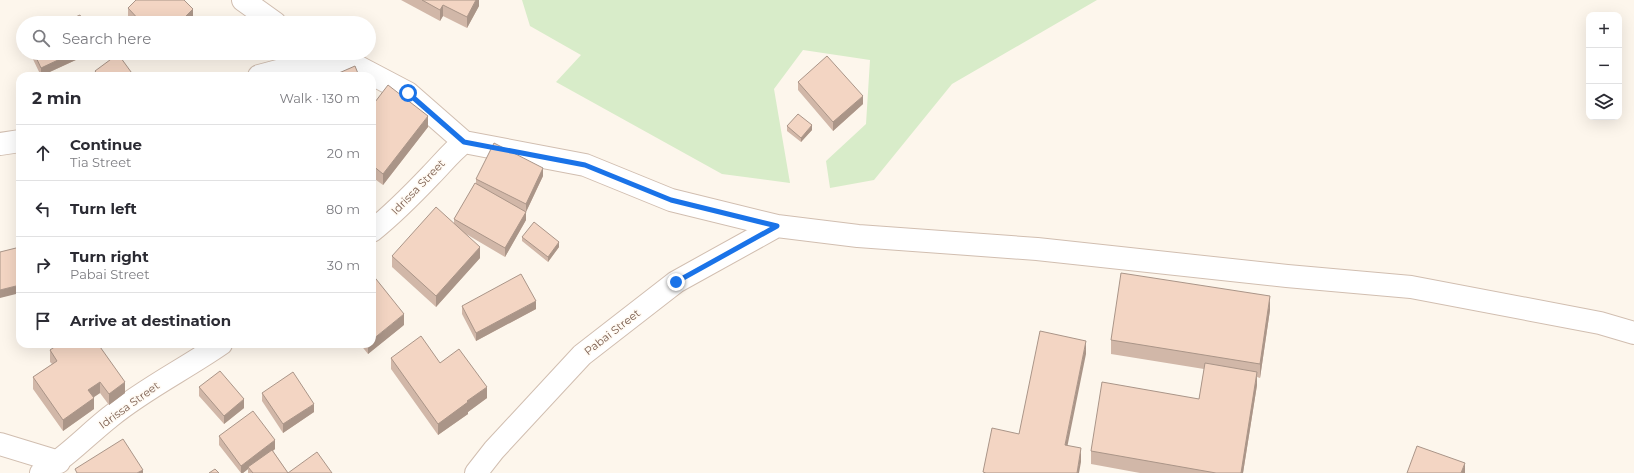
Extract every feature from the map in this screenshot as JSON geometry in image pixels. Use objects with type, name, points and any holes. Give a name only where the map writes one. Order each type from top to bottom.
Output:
[{"type":"street","points":[[242,0],[265,16]]},
{"type":"street","points":[[347,60],[370,72]]},
{"type":"street","points":[[274,72],[312,62],[359,66]]},
{"type":"street","points":[[376,75],[408,93],[464,142],[585,165],[671,200],[777,226],[858,236],[1037,249],[1288,276],[1411,287],[1600,323],[1634,333]]},
{"type":"street","points":[[0,144],[16,142]]},
{"type":"street","name":"Idrissa Street","points":[[376,228],[384,222],[452,152],[464,142]]},
{"type":"street","name":"Pabai Street","points":[[476,473],[494,450],[582,355],[676,282],[777,226]]},
{"type":"street","name":"Idrissa Street","points":[[50,467],[110,416],[215,348]]},
{"type":"street","points":[[0,444],[50,467]]},
{"type":"green space","points":[[522,0],[1097,0],[952,84],[874,180],[830,188],[826,161],[866,124],[870,60],[803,50],[774,89],[790,183],[722,174],[556,82],[581,55],[530,26]]},
{"type":"building","points":[[136,0],[184,0],[193,9],[186,16],[135,16],[128,8]]},
{"type":"building","points":[[422,0],[476,0],[467,17],[443,5],[440,10]]},
{"type":"building","points":[[827,56],[863,96],[833,122],[798,82]]},
{"type":"building","points":[[37,60],[58,60],[41,68]]},
{"type":"building","points":[[110,60],[122,60],[131,72],[96,72],[95,71]]},
{"type":"building","points":[[355,66],[357,72],[341,72]]},
{"type":"building","points":[[388,85],[428,116],[383,174],[376,168],[376,101]]},
{"type":"building","points":[[798,114],[812,125],[801,138],[787,126]]},
{"type":"building","points":[[494,143],[543,168],[526,204],[476,179]]},
{"type":"building","points":[[475,183],[526,212],[505,248],[454,219]]},
{"type":"building","points":[[436,207],[480,247],[436,296],[392,256]]},
{"type":"building","points":[[534,222],[559,242],[548,257],[522,237]]},
{"type":"building","points":[[16,248],[16,286],[0,290],[0,252]]},
{"type":"building","points":[[1121,273],[1270,296],[1260,364],[1111,340]]},
{"type":"building","points":[[521,274],[536,301],[476,333],[462,306]]},
{"type":"building","points":[[376,279],[404,314],[376,337]]},
{"type":"building","points":[[1040,331],[1086,341],[1065,445],[1081,448],[1077,473],[983,472],[992,428],[1019,434]]},
{"type":"building","points":[[421,336],[440,363],[459,349],[487,387],[438,424],[391,358]]},
{"type":"building","points":[[53,348],[101,348],[125,382],[109,394],[100,382],[88,390],[94,398],[63,420],[33,377],[57,361],[50,350]]},
{"type":"building","points":[[1205,363],[1257,372],[1241,473],[1216,473],[1091,451],[1102,382],[1199,399]]},
{"type":"building","points":[[220,371],[244,399],[224,416],[199,387]]},
{"type":"building","points":[[293,372],[314,404],[283,424],[262,393]]},
{"type":"building","points":[[253,411],[275,440],[241,466],[219,436]]},
{"type":"building","points":[[123,439],[143,470],[137,473],[77,473],[75,469]]},
{"type":"building","points":[[1417,446],[1465,463],[1461,473],[1407,473]]},
{"type":"building","points":[[272,450],[288,473],[253,473],[248,467]]},
{"type":"building","points":[[317,452],[332,473],[288,473]]},
{"type":"building","points":[[215,469],[219,473],[209,473]]},
{"type":"route","points":[[408,93],[464,142],[585,165],[671,200],[777,226],[676,282]]}]
